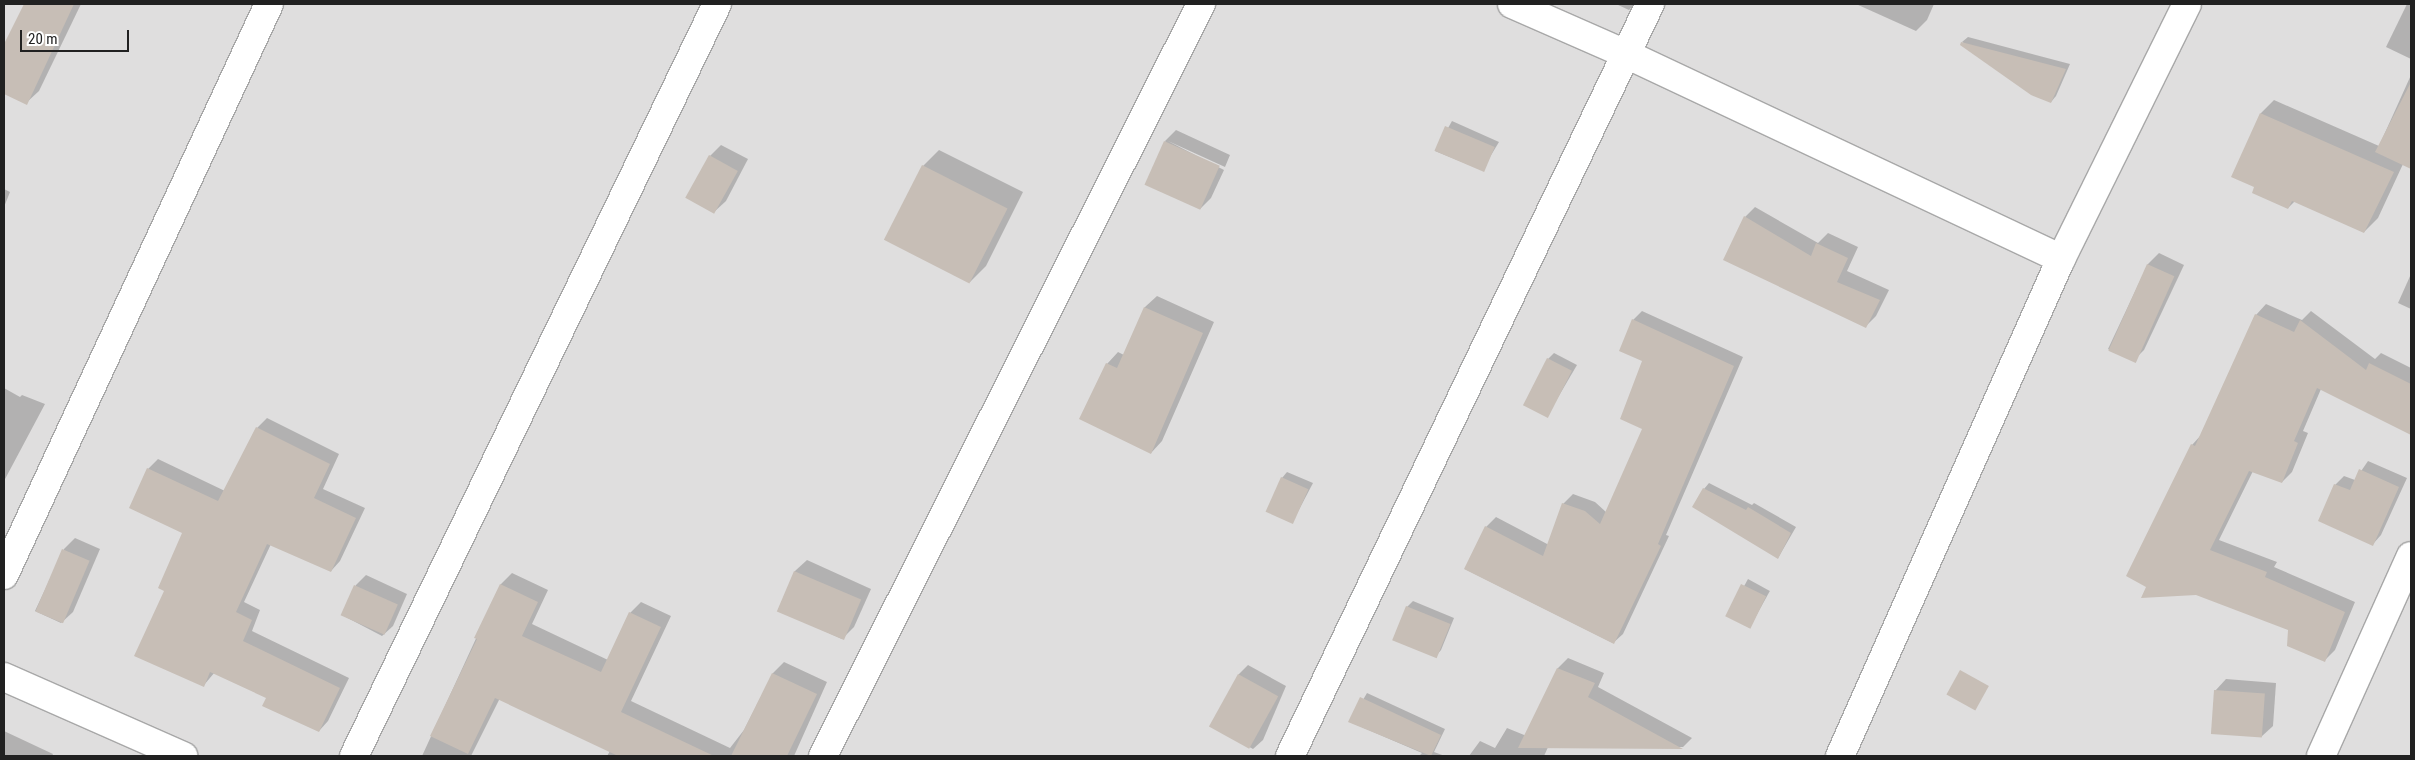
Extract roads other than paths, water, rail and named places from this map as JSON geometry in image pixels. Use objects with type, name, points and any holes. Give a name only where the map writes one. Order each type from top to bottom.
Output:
[{"type":"street","points":[[4,575],[269,4]]},
{"type":"street","points":[[354,756],[717,4]]},
{"type":"street","points":[[823,756],[1201,4]]},
{"type":"street","points":[[1512,4],[1626,54],[2061,259]]},
{"type":"street","points":[[1290,756],[1650,4]]},
{"type":"street","points":[[1840,756],[2061,259],[2187,4]]},
{"type":"street","points":[[2321,756],[2411,556]]},
{"type":"street","points":[[4,677],[183,756]]}]
